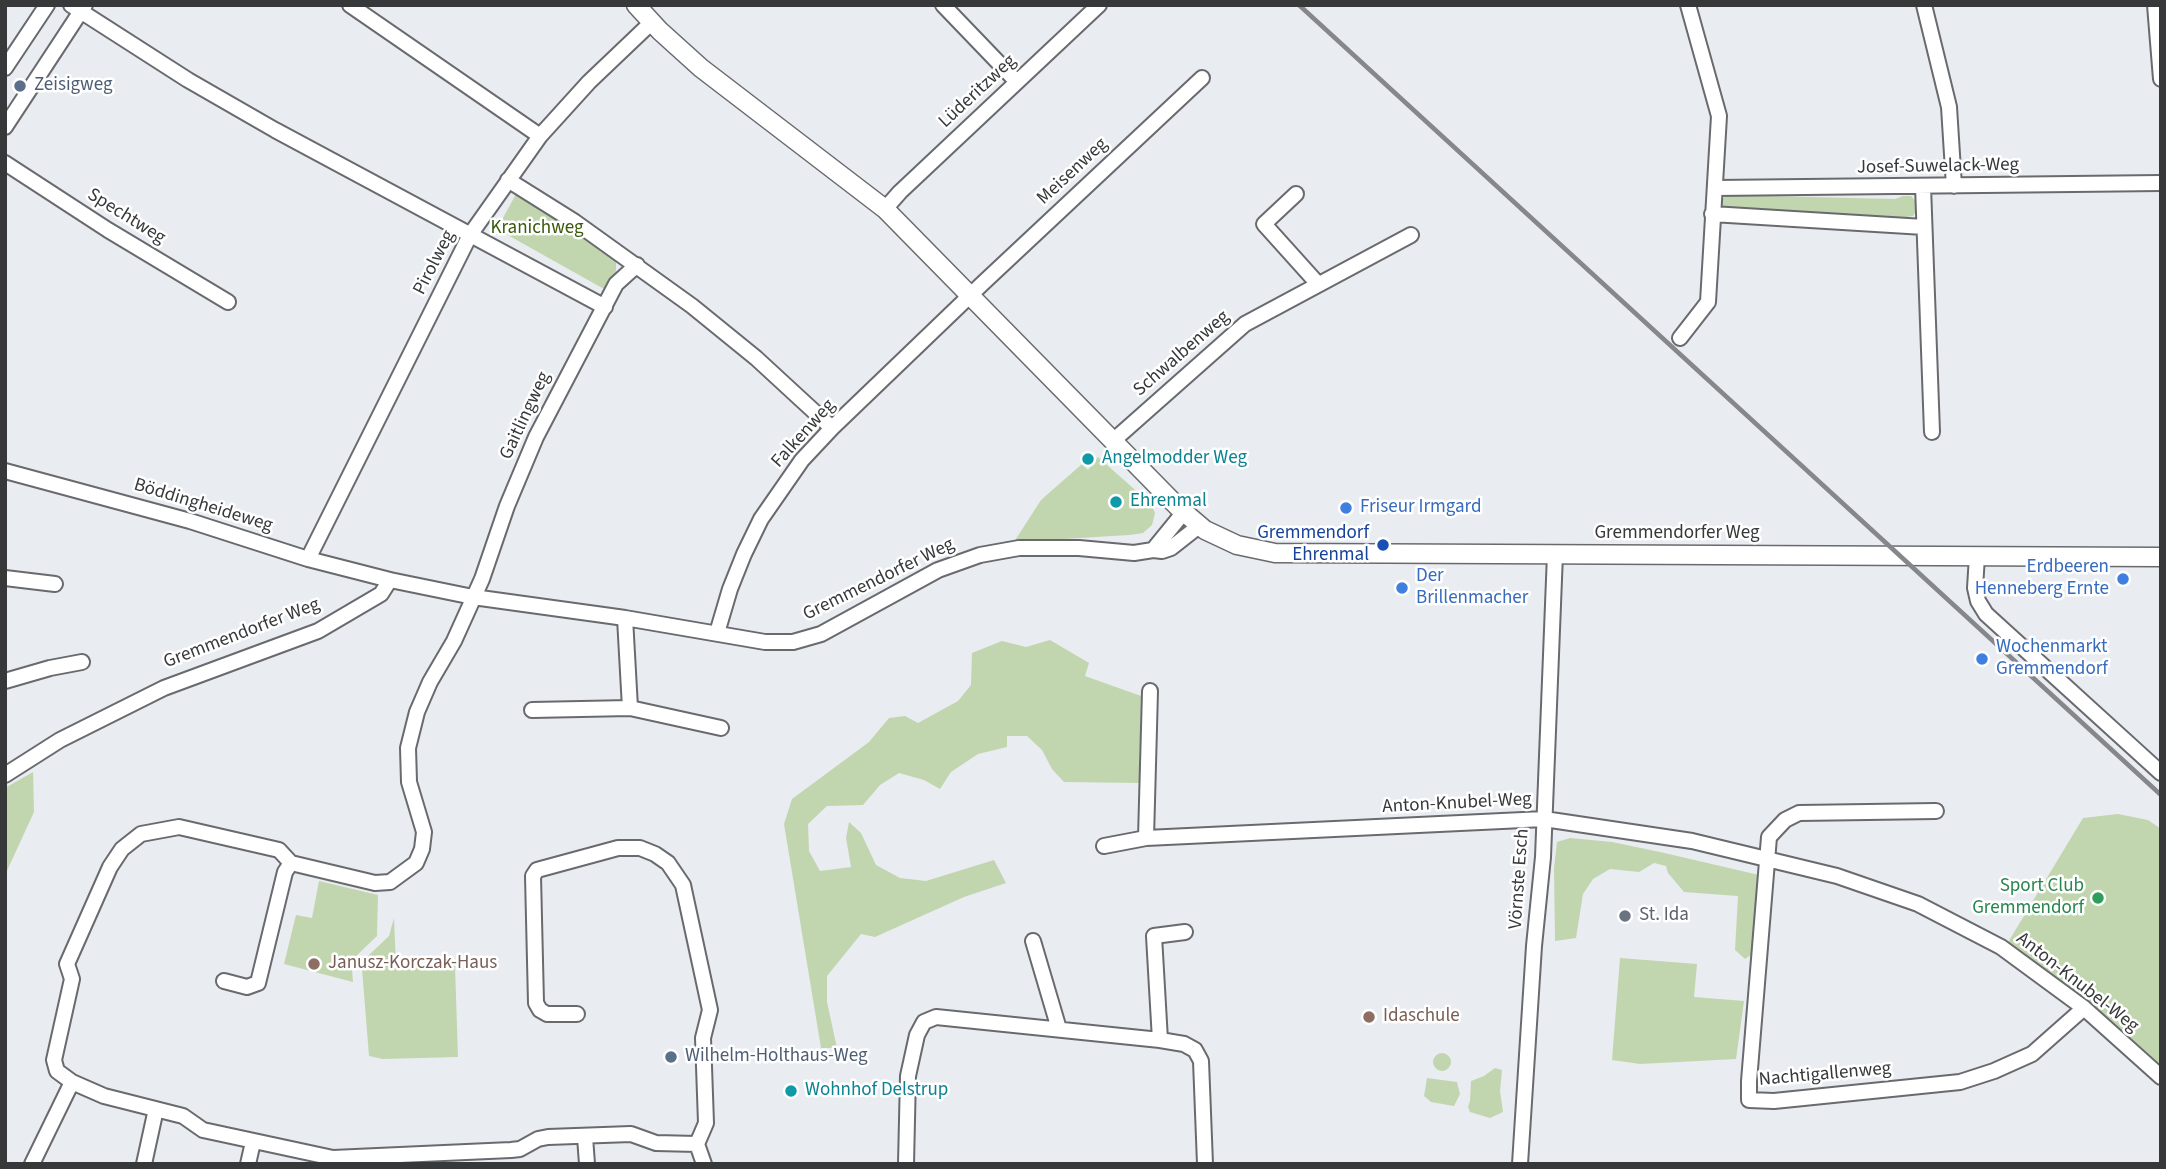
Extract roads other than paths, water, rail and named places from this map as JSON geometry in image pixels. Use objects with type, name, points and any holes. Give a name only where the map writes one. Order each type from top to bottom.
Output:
[{"type":"street","points":[[5,68],[47,5]]},
{"type":"street","points":[[350,5],[540,136]]},
{"type":"street","points":[[636,5],[701,68],[885,209],[1184,512],[1153,550]]},
{"type":"street","points":[[943,5],[1017,82]]},
{"type":"street","name":"Lüderitzweg","points":[[885,209],[909,183],[1099,5]]},
{"type":"street","points":[[1679,338],[1708,302],[1719,116],[1688,5]]},
{"type":"street","points":[[1924,5],[1950,107],[1954,186]]},
{"type":"street","points":[[2155,5],[2161,79]]},
{"type":"street","points":[[5,127],[79,7],[188,80],[275,130],[605,307]]},
{"type":"street","name":"Pirolweg","points":[[308,559],[470,234],[540,136],[598,72],[652,22]]},
{"type":"street","name":"Meisenweg","points":[[971,295],[1202,78]]},
{"type":"street","name":"Spechtweg","points":[[5,163],[108,230],[228,302]]},
{"type":"street","points":[[508,180],[575,222],[692,306],[756,358],[832,428]]},
{"type":"street","name":"Josef-Suwelack-Weg","points":[[1716,188],[2161,183]]},
{"type":"street","points":[[1923,186],[1932,432]]},
{"type":"street","points":[[1296,194],[1264,224],[1318,284]]},
{"type":"street","points":[[1712,214],[1924,227]]},
{"type":"street","name":"Schwalbenweg","points":[[1114,440],[1245,324],[1411,234]]},
{"type":"street","name":"Gaitlingweg","points":[[72,1082],[57,1071],[54,1060],[72,979],[67,964],[110,867],[122,849],[141,834],[179,827],[279,850],[292,863],[375,883],[390,882],[416,863],[422,849],[424,832],[409,782],[408,748],[417,712],[482,579],[507,506],[536,437],[616,284],[637,265]]},
{"type":"street","name":"Falkenweg","points":[[717,633],[730,589],[761,519],[802,460],[971,295]]},
{"type":"street","name":"Böddingheideweg","points":[[5,471],[61,484],[308,559],[390,580]]},
{"type":"street","name":"Gremmendorfer Weg","points":[[1184,512],[1199,526],[1237,545],[1275,552],[2161,556]]},
{"type":"street","name":"Gremmendorfer Weg","points":[[5,775],[61,740],[164,688],[317,631],[381,594],[390,580],[473,597],[625,618],[765,642],[793,642],[821,634],[938,570],[980,555],[1019,548],[1079,548],[1134,553],[1162,551],[1171,548],[1199,526]]},
{"type":"street","name":"Vörnste Esch","points":[[1520,1164],[1534,946],[1543,857],[1555,554]]},
{"type":"street","points":[[1977,556],[1975,589],[1986,614],[2161,773]]},
{"type":"street","points":[[5,578],[55,584]]},
{"type":"street","points":[[625,618],[630,708]]},
{"type":"street","points":[[5,681],[82,662]]},
{"type":"street","points":[[1146,838],[1150,691]]},
{"type":"street","points":[[532,710],[630,708],[721,728]]},
{"type":"street","points":[[1766,858],[1769,838],[1786,820],[1799,813],[1936,811]]},
{"type":"street","name":"Anton-Knubel-Weg","points":[[1104,846],[1146,838],[1544,819],[1692,841],[1838,876],[1918,904],[2001,947],[2084,1008],[2161,1077]]},
{"type":"street","points":[[577,1014],[547,1014],[540,1010],[536,1003],[533,876],[537,870],[618,848],[640,848],[655,854],[668,863],[683,885],[710,1010],[703,1038],[706,1123],[697,1144],[704,1164]]},
{"type":"street","name":"Nachtigallenweg","points":[[1766,858],[1748,1081],[1749,1100],[1774,1101],[1960,1082],[2032,1054],[2084,1008]]},
{"type":"street","points":[[224,981],[247,987],[258,983],[285,873],[292,863]]},
{"type":"street","points":[[1160,1040],[1154,936],[1185,932]]},
{"type":"street","points":[[1033,941],[1059,1029]]},
{"type":"street","points":[[906,1164],[908,1076],[917,1035],[924,1022],[936,1017],[1160,1040],[1184,1044],[1195,1050],[1201,1061],[1205,1164]]},
{"type":"street","points":[[32,1164],[72,1082],[104,1096],[183,1116],[203,1130],[333,1158],[477,1157],[520,1149],[538,1139],[548,1137],[631,1134],[656,1143],[697,1144]]},
{"type":"street","points":[[144,1164],[156,1109]]},
{"type":"street","points":[[585,1137],[587,1164]]},
{"type":"street","points":[[248,1164],[253,1142]]},
{"type":"railway","points":[[1299,5],[2161,795]]},
{"type":"place","name":"Zeisigweg","points":[[20,86]]},
{"type":"place","name":"Angelmodder Weg","points":[[1088,459]]},
{"type":"place","name":"Ehrenmal","points":[[1116,502]]},
{"type":"place","name":"Friseur Irmgard","points":[[1346,508]]},
{"type":"place","name":"Gremmendorf Ehrenmal","points":[[1383,545]]},
{"type":"place","name":"Erdbeeren Henneberg Ernte","points":[[2123,579]]},
{"type":"place","name":"Der Brillenmacher","points":[[1402,588]]},
{"type":"place","name":"Wochenmarkt Gremmendorf","points":[[1982,659]]},
{"type":"place","name":"Sport Club Gremmendorf","points":[[2098,898]]},
{"type":"place","name":"St. Ida","points":[[1625,916]]},
{"type":"place","name":"Janusz-Korczak-Haus","points":[[314,964]]},
{"type":"place","name":"Idaschule","points":[[1369,1017]]},
{"type":"place","name":"Wilhelm-Holthaus-Weg","points":[[671,1057]]},
{"type":"place","name":"Wohnhof Delstrup","points":[[791,1091]]},
{"type":"park label","name":"Kranichweg","points":[[537,229]]}]
